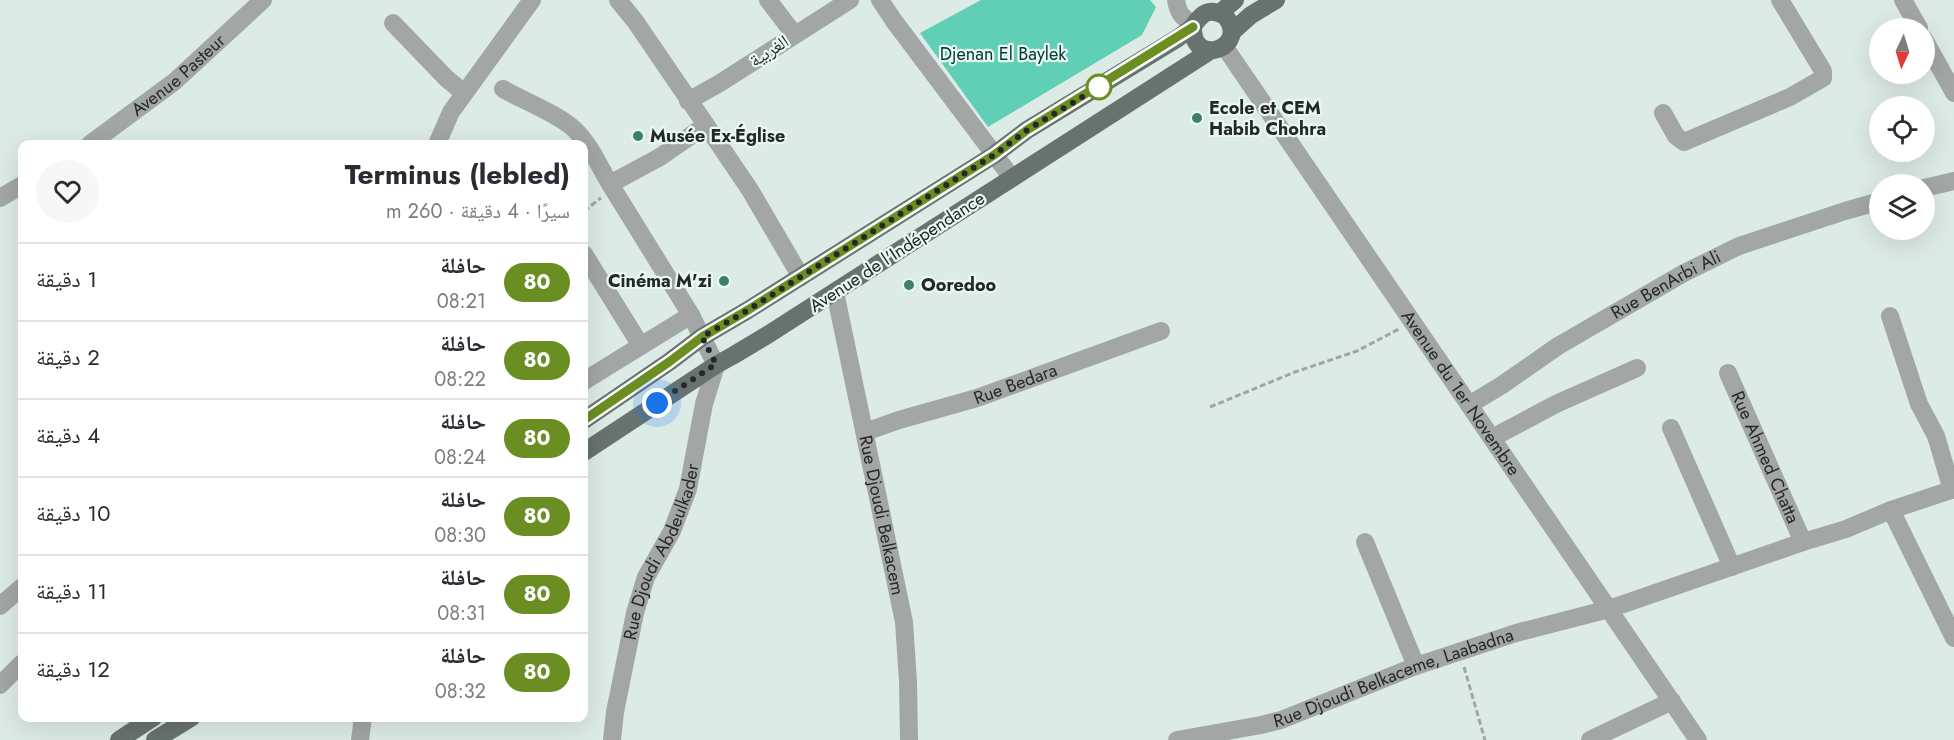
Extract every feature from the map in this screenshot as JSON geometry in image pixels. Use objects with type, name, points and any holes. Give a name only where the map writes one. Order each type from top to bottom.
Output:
[{"type":"main road","points":[[1217,8],[1228,21],[1222,43],[1204,49],[1194,40],[1193,26],[1200,15],[1235,0]]},
{"type":"main road","name":"Avenue de l'Indépendance","points":[[588,449],[716,364],[735,355],[835,292],[1222,43],[1251,15],[1276,0]]},
{"type":"main road","name":"Avenue de l'Indépendance","points":[[588,417],[702,337],[994,155],[1027,130],[1193,26]]},
{"type":"main road","points":[[118,740],[146,722]]},
{"type":"main road","points":[[155,740],[184,722]]},
{"type":"street","name":"Avenue Pasteur","points":[[96,140],[174,82],[263,0]]},
{"type":"street","points":[[439,140],[451,112],[532,0]]},
{"type":"street","points":[[618,0],[635,21],[750,190],[801,277]]},
{"type":"street","points":[[768,0],[794,34]]},
{"type":"street","name":"الغربية","points":[[688,101],[850,0]]},
{"type":"street","points":[[880,0],[1012,178]]},
{"type":"street","points":[[1176,0],[1177,9],[1193,26]]},
{"type":"street","points":[[1663,113],[1676,136],[1684,142],[1790,97],[1820,81],[1824,75],[1823,71],[1780,0]]},
{"type":"street","points":[[1903,0],[1913,18]]},
{"type":"street","points":[[393,23],[446,78],[464,93]]},
{"type":"street","name":"Avenue du 1er Novembre","points":[[1222,43],[1698,740]]},
{"type":"street","points":[[1935,59],[1954,93]]},
{"type":"street","points":[[503,89],[564,121],[574,128],[584,140]]},
{"type":"street","points":[[612,187],[706,125]]},
{"type":"street","points":[[588,146],[691,315],[716,364]]},
{"type":"street","points":[[1935,185],[1954,181]]},
{"type":"street","points":[[0,198],[18,187]]},
{"type":"street","name":"Rue BenArbi Ali","points":[[1469,405],[1558,346],[1684,273],[1739,246],[1869,204]]},
{"type":"street","points":[[588,260],[641,346]]},
{"type":"street","name":"Rue Djoudi Belkacem","points":[[835,292],[904,622],[909,740]]},
{"type":"street","points":[[588,379],[691,315]]},
{"type":"street","name":"Rue Ahmed Chatta","points":[[1609,609],[1846,529],[1891,510],[1953,489],[1936,436],[1919,404],[1890,316]]},
{"type":"street","name":"Rue Bedara","points":[[865,432],[977,398],[1161,331]]},
{"type":"street","name":"Rue Djoudi Abdeulkader","points":[[612,740],[615,712],[635,613],[646,578],[672,531],[688,489],[704,404],[716,364]]},
{"type":"street","points":[[1492,438],[1556,404],[1637,368]]},
{"type":"street","name":"Rue Ahmed Chatta","points":[[1728,373],[1803,542]]},
{"type":"street","points":[[1671,428],[1732,567]]},
{"type":"street","points":[[1891,510],[1954,638]]},
{"type":"street","points":[[1365,542],[1416,666]]},
{"type":"street","points":[[0,606],[18,590]]},
{"type":"street","name":"Rue Djoudi Belkaceme, Laabadna","points":[[1177,740],[1281,720],[1416,666],[1516,633],[1609,609]]},
{"type":"street","points":[[0,685],[18,667]]},
{"type":"street","points":[[1590,740],[1672,701]]},
{"type":"street","points":[[360,740],[362,722]]},
{"type":"path","points":[[588,208],[612,187]]},
{"type":"path","points":[[1210,407],[1295,372],[1357,351],[1413,322]]},
{"type":"path","points":[[1460,653],[1485,740]]},
{"type":"green space","name":"Djenan El Baylek","points":[[981,0],[1150,0],[1156,7],[1142,35],[988,127],[920,33]]},
{"type":"bus line","name":"80","points":[[588,417],[702,337],[994,155],[1027,130],[1193,27]]},
{"type":"place","name":"Ecole et CEM Habib Chohra","points":[[1197,118]]},
{"type":"place","name":"Musée Ex-Église","points":[[638,136]]},
{"type":"place","name":"Cinéma M'zi","points":[[724,281]]},
{"type":"place","name":"Ooredoo","points":[[909,285]]},
{"type":"route","points":[[657,403],[716,364],[702,337],[994,155],[1027,130],[1099,87]]}]
